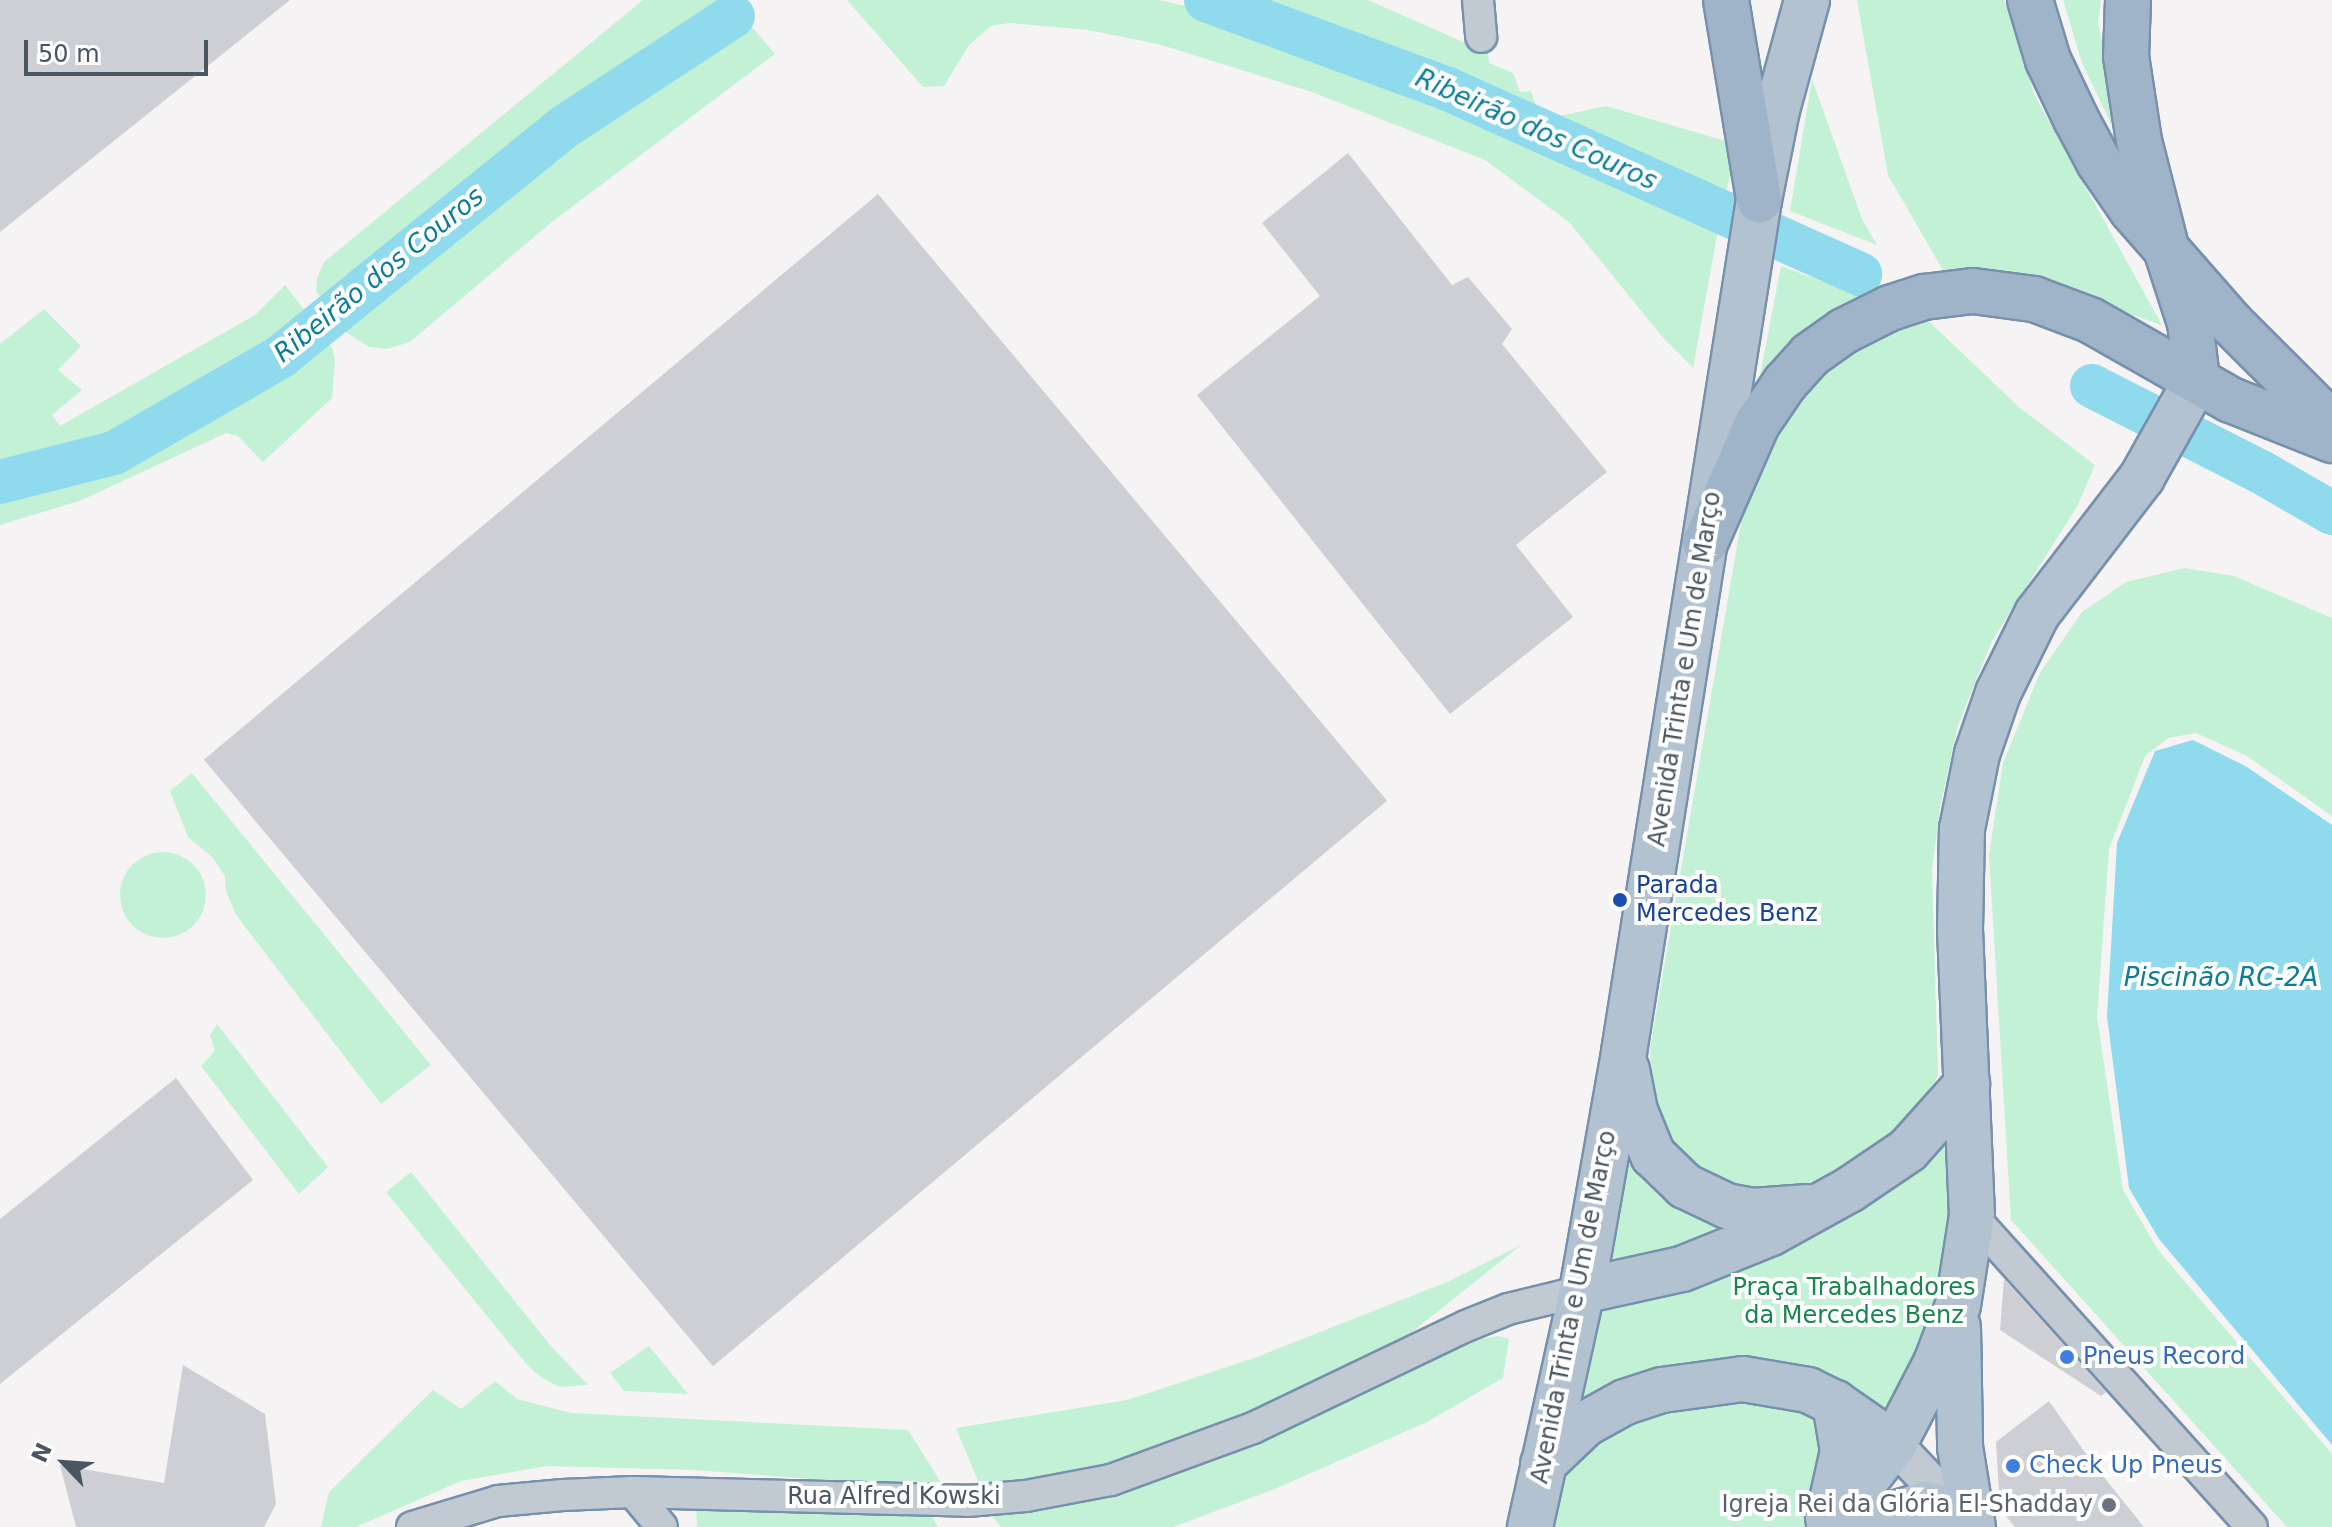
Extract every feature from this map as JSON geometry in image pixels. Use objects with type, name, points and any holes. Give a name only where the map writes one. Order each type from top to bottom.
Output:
[{"type":"highway","points":[[1726,0],[1759,207]]},
{"type":"highway","points":[[2030,0],[2048,60],[2099,162],[2168,255],[2332,424]]},
{"type":"highway","points":[[2128,0],[2126,56],[2139,141],[2168,255],[2190,323],[2193,389]]},
{"type":"highway","points":[[1705,543],[1757,424],[1785,383],[1810,355],[1844,331],[1901,304],[1924,297],[1973,291],[2034,299],[2090,320],[2193,389],[2332,440]]},
{"type":"main road","name":"Avenida Trinta e Um de Março","points":[[1530,1526],[1582,1291],[1624,1052],[1759,207],[1777,110],[1807,0]]},
{"type":"main road","points":[[1973,1527],[1960,1447],[1958,1305],[1972,1216],[1960,930],[1962,829],[1977,754],[1998,693],[2037,614],[2157,455],[2193,389]]},
{"type":"main road","points":[[1624,1052],[1639,1123],[1653,1155],[1664,1170],[1685,1186],[1727,1206],[1753,1211],[1819,1205]]},
{"type":"main road","points":[[1582,1291],[1682,1269],[1726,1253],[1819,1205],[1870,1177],[1908,1150],[1967,1084]]},
{"type":"main road","points":[[1827,1527],[1894,1444],[1931,1375],[1958,1305]]},
{"type":"main road","points":[[1543,1464],[1585,1424],[1605,1412],[1662,1390],[1760,1380],[1808,1390],[1835,1403],[1894,1444]]},
{"type":"main road","points":[[1827,1527],[1843,1451],[1835,1403]]},
{"type":"main road","points":[[1874,1527],[1900,1512],[1926,1504],[1950,1510],[1973,1527]]},
{"type":"street","points":[[1478,0],[1481,37]]},
{"type":"street","points":[[1972,1216],[2252,1527]]},
{"type":"street","name":"Rua Alfred Kowski","points":[[412,1527],[498,1501],[633,1492],[967,1501],[1026,1496],[1111,1480],[1253,1428],[1508,1309],[1582,1291]]},
{"type":"street","points":[[1894,1444],[1973,1527]]},
{"type":"street","points":[[633,1492],[662,1527]]},
{"type":"green space","points":[[643,0],[724,0],[729,7],[556,119],[328,307],[316,292],[317,278],[324,262]]},
{"type":"green space","points":[[847,0],[1159,0],[1208,11],[1450,104],[1720,219],[1693,368],[1660,334],[1569,222],[1485,160],[1312,92],[1158,44],[1088,30],[1009,23],[991,26],[969,45],[944,86],[923,87]]},
{"type":"green space","points":[[1222,0],[1368,0],[1488,53],[1489,63],[1513,73],[1520,92],[1531,91],[1541,120],[1606,106],[1729,142],[1733,159],[1724,204],[1457,87]]},
{"type":"green space","points":[[1857,0],[2004,0],[2035,96],[2162,325],[2032,281],[1944,272],[1888,175]]},
{"type":"green space","points":[[2063,0],[2101,0],[2098,24],[2128,159],[2082,63]]},
{"type":"green space","points":[[747,21],[775,54],[553,221],[410,342],[387,349],[369,347],[341,329],[566,140]]},
{"type":"green space","points":[[1812,79],[1862,219],[1877,245],[1790,211]]},
{"type":"green space","points":[[1781,266],[1868,298],[1757,391]]},
{"type":"green space","points":[[285,285],[312,320],[273,349],[112,445],[0,474],[0,344],[44,309],[81,346],[58,370],[82,390],[52,415],[60,426],[255,315]]},
{"type":"green space","points":[[1919,312],[2020,408],[2095,465],[2078,505],[1992,641],[1958,725],[1940,807],[1932,871],[1938,1075],[1922,1108],[1907,1129],[1849,1166],[1812,1182],[1746,1197],[1689,1168],[1670,1138],[1654,1101],[1650,1048],[1744,506],[1768,432],[1801,380]]},
{"type":"green space","points":[[322,337],[332,347],[335,362],[332,398],[263,462],[238,436],[226,433],[82,500],[0,525],[0,496],[120,466],[284,373]]},
{"type":"green space","points":[[2184,568],[2234,576],[2332,618],[2332,816],[2247,756],[2196,733],[2168,738],[2145,756],[2109,849],[2097,1017],[2123,1190],[2158,1250],[2332,1454],[2332,1527],[2287,1527],[2011,1220],[1989,855],[2003,763],[2040,673],[2082,612],[2126,582]]},
{"type":"green space","points":[[192,773],[431,1065],[381,1104],[236,915],[226,891],[225,876],[213,858],[188,837],[170,791]]},
{"type":"green space","points":[[163,852],[187,859],[199,871],[206,895],[199,919],[187,931],[163,938],[139,931],[127,919],[120,895],[127,871],[139,859]]},
{"type":"green space","points":[[217,1024],[328,1167],[299,1194],[201,1066],[215,1051],[210,1035]]},
{"type":"green space","name":"Praça Trabalhadores da Mercedes Benz","points":[[1622,1096],[1635,1133],[1765,1217],[1593,1281]]},
{"type":"green space","name":"Praça Trabalhadores da Mercedes Benz","points":[[1960,1112],[1949,1276],[1892,1430],[1761,1367],[1555,1440],[1589,1294],[1677,1278]]},
{"type":"green space","points":[[411,1172],[550,1345],[588,1385],[560,1387],[528,1366],[386,1192]]},
{"type":"green space","points":[[1521,1245],[1397,1344],[1220,1427],[1107,1470],[980,1486],[956,1428],[1127,1400],[1257,1357],[1447,1282]]},
{"type":"green space","points":[[1498,1336],[1509,1339],[1503,1378],[1427,1422],[1277,1488],[1173,1527],[1001,1527],[986,1509],[1256,1439],[1475,1340]]},
{"type":"green space","points":[[649,1346],[688,1394],[624,1391],[610,1373]]},
{"type":"green space","points":[[495,1381],[517,1399],[571,1413],[908,1430],[945,1489],[694,1470],[547,1466],[461,1481],[356,1527],[321,1527],[329,1492],[433,1390],[461,1409]]},
{"type":"green space","name":"Praça Trabalhadores da Mercedes Benz","points":[[1723,1392],[1825,1413],[1813,1527],[1548,1527],[1557,1475],[1598,1426]]},
{"type":"green space","points":[[696,1505],[930,1513],[938,1527],[697,1527]]},
{"type":"water","name":"Piscinão RC-2A","points":[[2193,740],[2247,767],[2332,825],[2332,1445],[2159,1239],[2129,1188],[2107,1016],[2117,843],[2155,751]]},
{"type":"building","points":[[0,0],[290,0],[0,232]]},
{"type":"building","points":[[1348,153],[1452,285],[1468,277],[1512,329],[1502,344],[1607,472],[1516,545],[1573,617],[1450,714],[1197,395],[1320,296],[1262,223]]},
{"type":"building","points":[[878,194],[1387,801],[713,1366],[204,760]]},
{"type":"building","points":[[176,1078],[253,1180],[0,1384],[0,1219]]},
{"type":"building","name":"Pneus Record","points":[[2004,1279],[2106,1392],[2101,1396],[2000,1330]]},
{"type":"building","points":[[183,1365],[265,1414],[276,1504],[264,1527],[76,1527],[60,1465],[164,1483]]},
{"type":"building","points":[[2049,1401],[2091,1461],[2144,1527],[2015,1527],[2000,1509],[1996,1442]]},
{"type":"waterway","name":"Ribeirão dos Couros","points":[[1206,0],[1448,89],[1860,274]]},
{"type":"waterway","name":"Ribeirão dos Couros","points":[[0,482],[114,453],[280,357],[564,127],[733,16]]},
{"type":"waterway","name":"Ribeirão dos Couros","points":[[2092,386],[2261,472],[2332,513]]},
{"type":"place","name":"Parada Mercedes Benz","points":[[1620,900]]},
{"type":"place","name":"Pneus Record","points":[[2067,1357]]},
{"type":"place","name":"Check Up Pneus","points":[[2013,1466]]},
{"type":"place","name":"Igreja Rei da Glória El-Shadday","points":[[2109,1505]]}]
